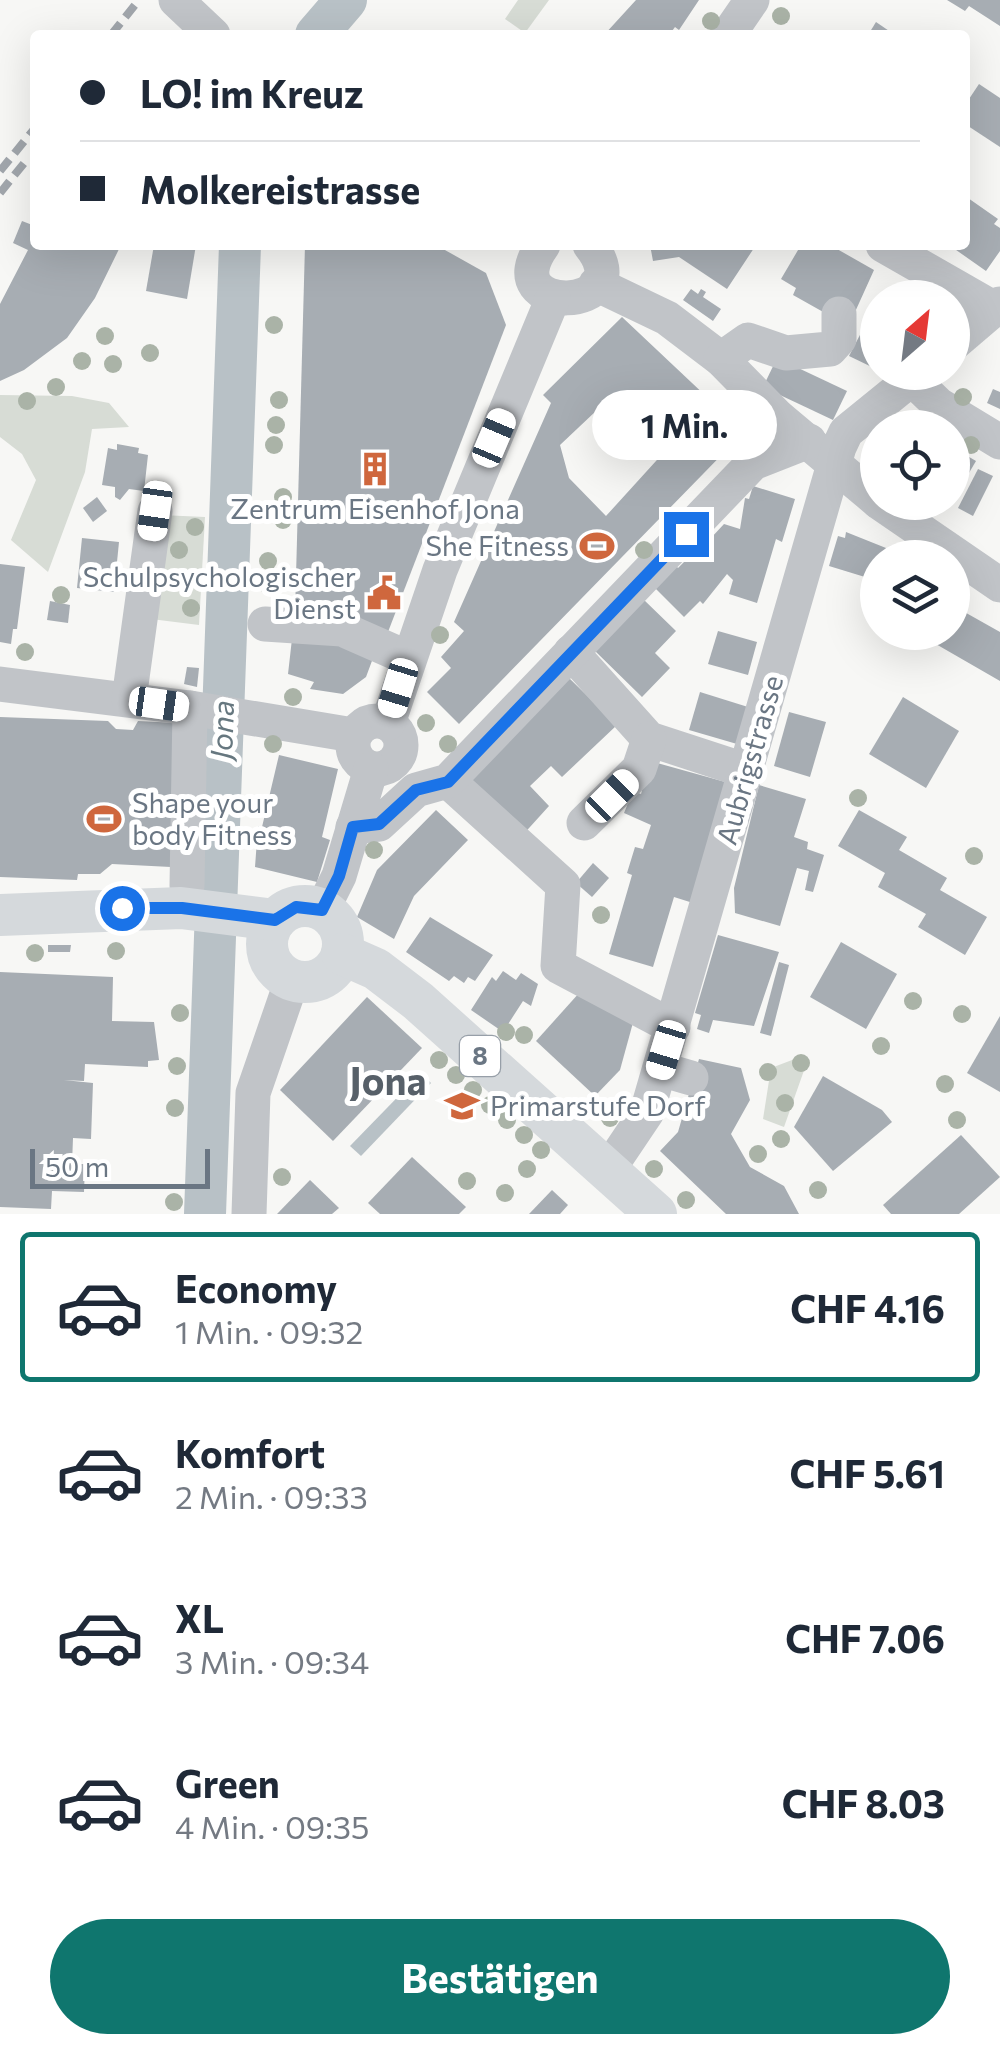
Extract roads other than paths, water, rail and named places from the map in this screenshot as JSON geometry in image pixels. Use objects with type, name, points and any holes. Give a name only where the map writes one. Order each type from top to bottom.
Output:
[{"type":"main road","points":[[0,915],[187,897],[262,917],[296,907],[322,910],[340,928],[342,954],[328,974],[317,980],[292,980],[271,961],[262,917]]},
{"type":"main road","name":"8","points":[[342,954],[376,970],[418,1001],[656,1214]]},
{"type":"street","points":[[731,30],[752,0]]},
{"type":"street","points":[[533,250],[534,274],[552,298],[572,301],[596,284],[599,261],[593,250]]},
{"type":"street","points":[[893,250],[998,306],[970,330]]},
{"type":"street","points":[[596,284],[667,318],[721,359],[860,489]]},
{"type":"street","points":[[388,723],[408,658],[552,298]]},
{"type":"street","points":[[641,305],[666,344],[661,354]]},
{"type":"street","points":[[721,359],[748,340],[786,354],[830,348],[842,326],[839,314]]},
{"type":"street","name":"Aubrigstrasse","points":[[608,1170],[675,1074],[673,1027],[747,772],[822,451],[898,390]]},
{"type":"street","points":[[927,390],[938,405],[1000,442]]},
{"type":"street","points":[[353,827],[379,824],[416,790],[448,782],[752,462],[822,451]]},
{"type":"street","points":[[129,699],[155,511]]},
{"type":"street","points":[[904,520],[1000,585]]},
{"type":"street","points":[[265,624],[342,629],[408,658]]},
{"type":"street","points":[[571,652],[649,739],[747,772]]},
{"type":"street","points":[[0,684],[193,708],[354,736]]},
{"type":"street","points":[[187,897],[193,708]]},
{"type":"street","points":[[368,722],[388,723],[400,737],[399,756],[387,767],[371,769],[357,760],[354,736],[368,722]]},
{"type":"street","points":[[584,823],[638,770],[649,739]]},
{"type":"street","points":[[322,910],[339,876],[371,769]]},
{"type":"street","points":[[448,782],[563,885],[558,966],[673,1027]]},
{"type":"street","points":[[249,1214],[253,1093],[292,980]]},
{"type":"waterway","name":"Jona","points":[[320,30],[346,0]]},
{"type":"waterway","name":"Jona","points":[[205,1214],[240,250]]},
{"type":"railway","points":[[115,30],[139,0]]},
{"type":"railway","points":[[0,171],[30,134]]},
{"type":"railway","points":[[0,193],[25,162]]},
{"type":"place","name":"Zentrum Eisenhof Jona","points":[[375,469]]},
{"type":"place","name":"She Fitness","points":[[597,546]]},
{"type":"place","name":"Schulpsychologischer Dienst","points":[[384,593]]},
{"type":"place","name":"Shape your body Fitness","points":[[104,819]]},
{"type":"place","name":"Primarstufe Dorf","points":[[462,1106]]},
{"type":"district","name":"Jona","points":[[388,1082]]}]
